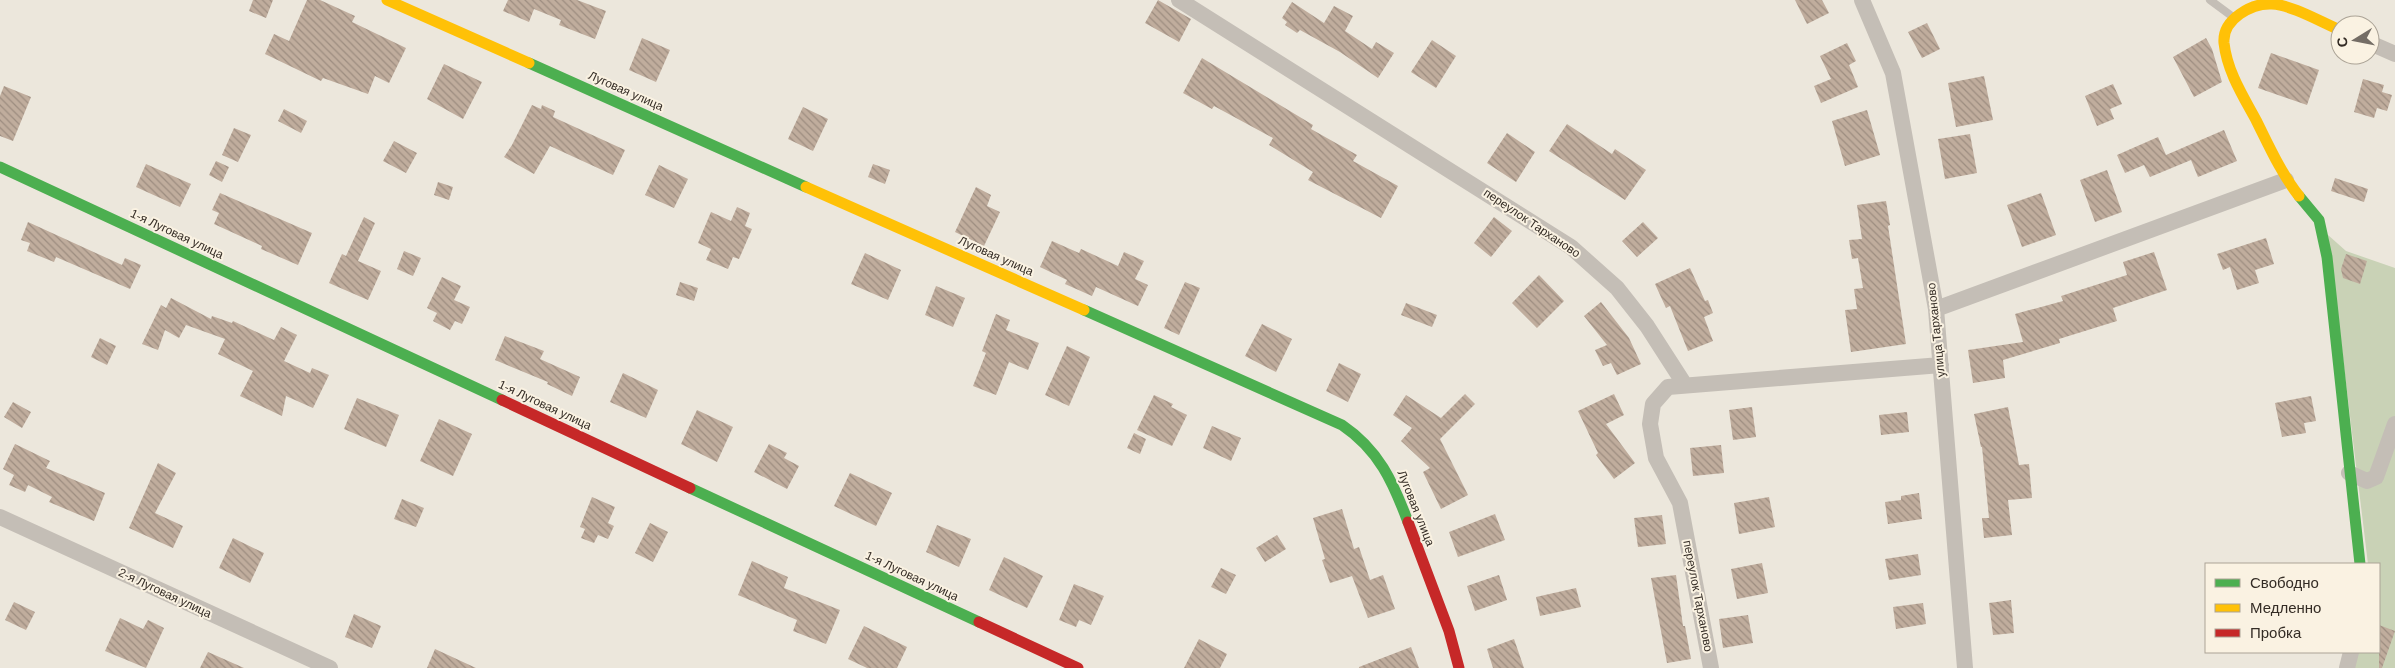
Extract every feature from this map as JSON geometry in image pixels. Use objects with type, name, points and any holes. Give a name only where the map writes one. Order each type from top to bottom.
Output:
[{"type":"street","name":"Луговая улица","points":[[387,0],[1342,425],[1358,436],[1370,449],[1392,480],[1449,631],[1459,668]]},
{"type":"street","name":"переулок Тарханово","points":[[1179,0],[1571,247],[1617,288],[1647,326],[1685,385],[1668,386],[1653,404],[1650,424],[1656,458],[1680,503],[1711,668]]},
{"type":"street","name":"улица Тарханово","points":[[1862,0],[1893,73],[1936,309],[1965,668]]},
{"type":"street","points":[[2330,26],[2283,6],[2271,4],[2256,5],[2245,9],[2234,18],[2227,28],[2224,41],[2230,69],[2286,180],[2319,220],[2327,257],[2360,563]]},
{"type":"street","points":[[2380,47],[2395,54]]},
{"type":"street","name":"1-я Луговая улица","points":[[0,167],[1078,668]]},
{"type":"street","points":[[1936,309],[2286,180]]},
{"type":"street","points":[[1685,385],[1941,365]]},
{"type":"street","points":[[2349,472],[2367,481],[2376,477],[2395,424]]},
{"type":"street","name":"2-я Луговая улица","points":[[0,517],[330,668]]},
{"type":"street","points":[[2347,668],[2351,653]]},
{"type":"lane","points":[[2210,0],[2234,18]]},
{"type":"green space","points":[[2328,235],[2346,251],[2395,268],[2395,668],[2347,668],[2353,653],[2380,653],[2380,563],[2368,563]]},
{"type":"building","points":[[253,0],[273,0],[266,18],[249,11]]},
{"type":"building","points":[[307,0],[320,0],[355,16],[352,22],[406,48],[389,83],[375,76],[368,94],[323,78],[321,81],[265,54],[274,34],[289,41]]},
{"type":"building","points":[[508,0],[577,0],[606,11],[595,39],[559,25],[561,20],[534,9],[529,22],[503,11]]},
{"type":"building","points":[[1158,0],[1191,19],[1179,42],[1145,23]]},
{"type":"building","points":[[1795,0],[1822,0],[1829,13],[1807,24]]},
{"type":"building","points":[[1292,2],[1324,23],[1334,6],[1353,16],[1345,31],[1372,49],[1376,42],[1394,53],[1378,78],[1340,52],[1300,30],[1297,33],[1285,25],[1287,22],[1282,18]]},
{"type":"building","points":[[1927,23],[1940,49],[1922,58],[1908,32]]},
{"type":"building","points":[[642,38],[670,50],[656,82],[629,70]]},
{"type":"building","points":[[2206,38],[2212,49],[2222,82],[2194,97],[2173,57]]},
{"type":"building","points":[[1432,40],[1456,56],[1436,88],[1411,72]]},
{"type":"building","points":[[1847,43],[1856,61],[1849,65],[1858,87],[1821,103],[1814,86],[1831,79],[1820,56]]},
{"type":"building","points":[[2271,53],[2319,70],[2307,105],[2258,88]]},
{"type":"building","points":[[1202,58],[1313,125],[1311,129],[1357,155],[1353,161],[1398,186],[1381,218],[1308,180],[1313,172],[1269,145],[1273,138],[1214,106],[1212,109],[1183,93]]},
{"type":"building","points":[[444,64],[482,82],[463,119],[427,99]]},
{"type":"building","points":[[1984,76],[1993,120],[1956,127],[1948,83]]},
{"type":"building","points":[[2363,79],[2384,85],[2382,92],[2392,95],[2387,111],[2377,108],[2374,118],[2354,112]]},
{"type":"building","points":[[2113,84],[2122,104],[2110,109],[2114,119],[2097,126],[2085,96]]},
{"type":"building","points":[[4,86],[31,97],[13,141],[0,136],[0,96]]},
{"type":"building","points":[[532,105],[541,109],[542,105],[555,111],[553,117],[625,150],[613,175],[550,146],[534,174],[504,157]]},
{"type":"building","points":[[803,107],[828,119],[813,151],[788,139]]},
{"type":"building","points":[[284,109],[307,121],[301,133],[278,121]]},
{"type":"building","points":[[1867,110],[1880,155],[1845,166],[1832,121]]},
{"type":"building","points":[[1567,124],[1612,154],[1615,149],[1646,170],[1625,200],[1549,151]]},
{"type":"building","points":[[234,128],[251,135],[238,162],[222,155]]},
{"type":"building","points":[[2224,130],[2237,161],[2198,177],[2191,160],[2150,177],[2144,165],[2125,173],[2117,155],[2158,137],[2166,155]]},
{"type":"building","points":[[1507,133],[1535,152],[1516,182],[1487,163]]},
{"type":"building","points":[[1970,134],[1977,173],[1945,179],[1938,139]]},
{"type":"building","points":[[394,141],[417,153],[406,173],[383,161]]},
{"type":"building","points":[[216,161],[229,167],[222,182],[209,175]]},
{"type":"building","points":[[146,164],[191,184],[180,207],[136,187]]},
{"type":"building","points":[[873,164],[890,170],[885,184],[868,177]]},
{"type":"building","points":[[659,165],[688,179],[674,208],[645,195]]},
{"type":"building","points":[[2107,170],[2122,212],[2095,222],[2080,180]]},
{"type":"building","points":[[2335,178],[2368,189],[2364,202],[2331,191]]},
{"type":"building","points":[[438,182],[453,187],[449,200],[434,195]]},
{"type":"building","points":[[976,187],[991,195],[987,206],[1000,212],[984,246],[955,232]]},
{"type":"building","points":[[220,193],[312,233],[298,265],[261,249],[262,246],[214,224],[219,213],[212,210]]},
{"type":"building","points":[[2041,193],[2056,235],[2022,247],[2007,205]]},
{"type":"building","points":[[1886,201],[1906,344],[1851,352],[1845,310],[1857,309],[1854,289],[1863,288],[1858,258],[1852,259],[1849,240],[1862,239],[1857,205]]},
{"type":"building","points":[[737,207],[750,213],[745,226],[752,229],[739,259],[733,257],[728,269],[706,260],[711,249],[698,243],[711,212],[731,221]]},
{"type":"building","points":[[364,217],[375,223],[358,261],[381,271],[368,300],[329,283],[342,254],[346,256]]},
{"type":"building","points":[[1494,217],[1512,231],[1491,257],[1474,243]]},
{"type":"building","points":[[28,222],[122,265],[125,258],[141,265],[130,289],[56,257],[54,262],[27,251],[30,243],[21,240]]},
{"type":"building","points":[[1643,222],[1658,238],[1637,257],[1622,241]]},
{"type":"building","points":[[2266,238],[2274,264],[2255,270],[2259,283],[2237,290],[2230,267],[2223,270],[2217,254]]},
{"type":"building","points":[[1052,241],[1079,253],[1081,249],[1118,266],[1124,252],[1144,261],[1135,279],[1148,285],[1138,306],[1096,287],[1092,296],[1065,284],[1067,280],[1040,267]]},
{"type":"building","points":[[404,251],[421,258],[413,276],[397,269]]},
{"type":"building","points":[[2154,252],[2167,290],[2113,308],[2117,321],[2059,339],[2060,343],[2003,360],[2005,378],[1973,383],[1968,350],[2023,342],[2015,314],[2063,301],[2061,296],[2127,275],[2123,262]]},
{"type":"building","points":[[865,253],[901,270],[888,300],[851,284]]},
{"type":"building","points":[[2346,254],[2367,261],[2360,284],[2343,278],[2341,269]]},
{"type":"building","points":[[1690,268],[1705,301],[1708,300],[1713,313],[1704,317],[1713,341],[1688,351],[1670,306],[1666,308],[1655,284]]},
{"type":"building","points":[[1539,275],[1564,301],[1537,328],[1512,303]]},
{"type":"building","points":[[442,277],[461,286],[454,300],[470,307],[462,324],[455,321],[450,330],[433,321],[437,313],[427,308]]},
{"type":"building","points":[[680,282],[698,288],[694,301],[676,295]]},
{"type":"building","points":[[1185,282],[1200,288],[1179,335],[1164,328]]},
{"type":"building","points":[[936,286],[965,298],[953,327],[925,315]]},
{"type":"building","points":[[171,298],[211,319],[212,316],[232,323],[233,321],[274,340],[281,327],[297,335],[284,361],[310,373],[312,368],[329,375],[313,408],[286,396],[282,416],[240,396],[253,371],[218,354],[225,339],[186,325],[179,338],[165,330],[158,350],[142,344],[161,305],[166,308]]},
{"type":"building","points":[[1601,302],[1629,338],[1641,364],[1617,375],[1611,363],[1603,366],[1595,350],[1607,345],[1584,316]]},
{"type":"building","points":[[1406,303],[1437,315],[1432,327],[1401,315]]},
{"type":"building","points":[[996,314],[1010,320],[1006,330],[1039,343],[1028,370],[1009,362],[996,395],[973,386],[986,353],[982,351]]},
{"type":"building","points":[[1262,324],[1292,339],[1276,372],[1245,356]]},
{"type":"building","points":[[505,336],[544,351],[540,359],[580,377],[572,396],[547,384],[548,382],[495,360]]},
{"type":"building","points":[[100,338],[116,346],[107,365],[91,357]]},
{"type":"building","points":[[1067,346],[1090,357],[1069,406],[1045,395]]},
{"type":"building","points":[[1339,363],[1361,374],[1348,402],[1326,391]]},
{"type":"building","points":[[623,373],[658,390],[646,418],[610,402]]},
{"type":"building","points":[[1465,394],[1475,404],[1440,439],[1468,495],[1441,509],[1423,472],[1430,468],[1401,441],[1412,428],[1393,415],[1406,395],[1441,418]]},
{"type":"building","points":[[1614,394],[1624,415],[1606,424],[1635,463],[1614,479],[1596,455],[1598,453],[1578,411]]},
{"type":"building","points":[[1154,395],[1173,404],[1171,407],[1187,415],[1172,446],[1137,430]]},
{"type":"building","points":[[2311,396],[2316,421],[2304,423],[2306,433],[2282,437],[2275,403]]},
{"type":"building","points":[[357,398],[399,415],[386,447],[344,429]]},
{"type":"building","points":[[13,402],[31,412],[22,428],[4,417]]},
{"type":"building","points":[[1752,407],[1756,437],[1733,440],[1729,410]]},
{"type":"building","points":[[2008,407],[2019,465],[2029,464],[2032,498],[2008,500],[2012,535],[1984,538],[1982,518],[1989,518],[1982,447],[1974,414]]},
{"type":"building","points":[[697,410],[733,427],[717,462],[681,444]]},
{"type":"building","points":[[1907,412],[1909,432],[1881,435],[1879,415]]},
{"type":"building","points":[[439,419],[472,434],[453,476],[420,461]]},
{"type":"building","points":[[1212,426],[1241,438],[1231,461],[1203,448]]},
{"type":"building","points":[[1134,433],[1146,439],[1140,454],[1127,448]]},
{"type":"building","points":[[15,444],[50,461],[46,468],[105,493],[94,521],[49,502],[52,497],[28,485],[25,492],[9,485],[14,475],[3,469]]},
{"type":"building","points":[[769,444],[787,453],[784,458],[799,466],[787,489],[754,472]]},
{"type":"building","points":[[1721,445],[1724,473],[1693,476],[1690,448]]},
{"type":"building","points":[[158,463],[176,473],[155,513],[183,526],[173,548],[129,528]]},
{"type":"building","points":[[850,473],[892,493],[876,526],[834,506]]},
{"type":"building","points":[[1919,493],[1922,519],[1888,524],[1885,502],[1901,500],[1901,496]]},
{"type":"building","points":[[592,497],[615,507],[608,523],[614,526],[608,539],[598,535],[594,543],[581,538],[585,529],[580,527]]},
{"type":"building","points":[[1769,497],[1775,527],[1739,534],[1734,503]]},
{"type":"building","points":[[402,499],[424,508],[416,527],[394,519]]},
{"type":"building","points":[[1342,509],[1354,549],[1359,547],[1370,580],[1383,575],[1395,609],[1368,618],[1352,576],[1330,583],[1322,560],[1325,559],[1313,518]]},
{"type":"building","points":[[1495,514],[1505,540],[1458,557],[1449,532]]},
{"type":"building","points":[[1662,515],[1666,544],[1638,547],[1634,518]]},
{"type":"building","points":[[650,523],[668,532],[653,562],[635,553]]},
{"type":"building","points":[[937,525],[971,539],[959,567],[926,552]]},
{"type":"building","points":[[1277,535],[1286,549],[1265,562],[1256,548]]},
{"type":"building","points":[[233,538],[264,553],[250,583],[219,568]]},
{"type":"building","points":[[1918,554],[1921,575],[1889,580],[1885,559]]},
{"type":"building","points":[[1004,557],[1043,576],[1027,608],[989,590]]},
{"type":"building","points":[[752,561],[788,577],[784,588],[840,610],[826,644],[793,631],[797,620],[738,595]]},
{"type":"building","points":[[1762,563],[1768,593],[1737,599],[1731,569]]},
{"type":"building","points":[[1221,568],[1236,575],[1226,594],[1211,587]]},
{"type":"building","points":[[1499,575],[1507,600],[1475,611],[1467,586]]},
{"type":"building","points":[[1676,575],[1683,626],[1685,626],[1691,659],[1667,663],[1651,578]]},
{"type":"building","points":[[1074,584],[1104,596],[1091,625],[1079,620],[1076,627],[1059,620]]},
{"type":"building","points":[[1576,588],[1581,607],[1540,616],[1536,597]]},
{"type":"building","points":[[2011,600],[2014,633],[1993,635],[1989,603]]},
{"type":"building","points":[[14,602],[35,612],[26,630],[5,620]]},
{"type":"building","points":[[1923,603],[1926,624],[1896,629],[1893,607]]},
{"type":"building","points":[[354,614],[381,626],[372,648],[345,637]]},
{"type":"building","points":[[1748,615],[1753,643],[1723,648],[1719,619]]},
{"type":"building","points":[[120,618],[143,629],[148,620],[164,628],[146,668],[105,651]]},
{"type":"building","points":[[2380,625],[2395,631],[2382,668],[2379,668]]},
{"type":"building","points":[[864,626],[907,647],[897,668],[867,668],[848,659]]},
{"type":"building","points":[[1199,639],[1227,654],[1220,668],[1184,668]]},
{"type":"building","points":[[1514,639],[1524,668],[1493,668],[1487,649]]},
{"type":"building","points":[[1411,647],[1419,668],[1359,668],[1359,667]]},
{"type":"building","points":[[435,649],[476,668],[427,668]]},
{"type":"building","points":[[208,652],[244,668],[200,668]]},
{"type":"traffic: fast","points":[[529,63],[806,187]]},
{"type":"traffic: fast","points":[[0,167],[502,400]]},
{"type":"traffic: fast","points":[[2299,196],[2319,220],[2327,257],[2360,563]]},
{"type":"traffic: fast","points":[[1084,310],[1342,425],[1366,445],[1375,456],[1397,493],[1408,522]]},
{"type":"traffic: fast","points":[[690,488],[979,622]]},
{"type":"traffic: slow","points":[[387,0],[529,63]]},
{"type":"traffic: slow","points":[[2299,196],[2281,169],[2236,83],[2228,63],[2224,43],[2225,34],[2233,20],[2240,14],[2264,4],[2288,7],[2330,26]]},
{"type":"traffic: slow","points":[[806,187],[1084,310]]},
{"type":"traffic: jam","points":[[502,400],[690,488]]},
{"type":"traffic: jam","points":[[1408,522],[1449,631],[1459,668]]},
{"type":"traffic: jam","points":[[979,622],[1078,668]]}]
